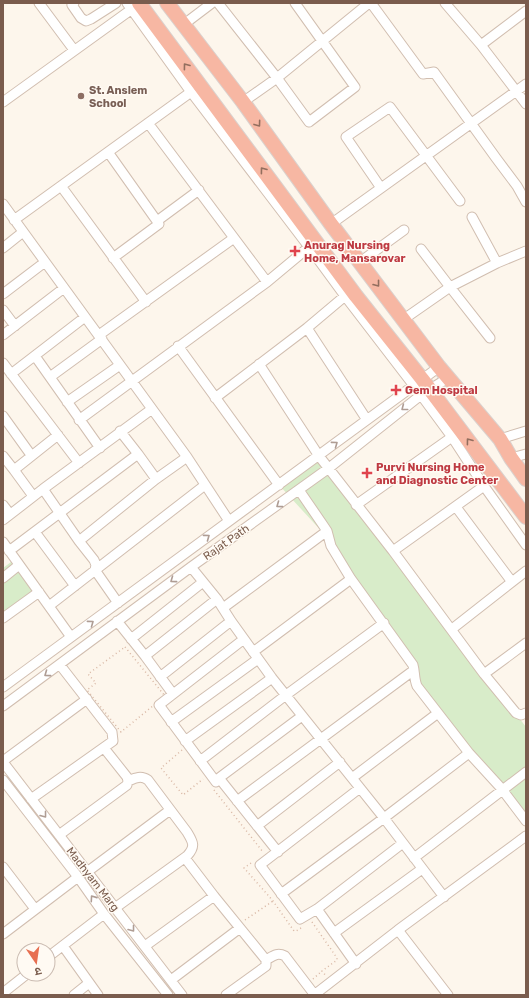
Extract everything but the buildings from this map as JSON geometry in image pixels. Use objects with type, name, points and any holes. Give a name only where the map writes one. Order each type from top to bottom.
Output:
[{"type":"highway","points":[[167,3],[243,102],[331,224],[444,373],[500,439],[526,479]]},
{"type":"highway","points":[[132,5],[356,296],[422,387],[526,517]]},
{"type":"street","points":[[39,3],[74,50]]},
{"type":"street","points":[[74,3],[72,5],[81,18],[86,21],[116,3]]},
{"type":"street","points":[[183,25],[212,3]]},
{"type":"street","points":[[218,3],[277,78],[309,122],[355,87],[295,3]]},
{"type":"street","points":[[243,102],[277,78],[370,3],[423,74],[434,72],[517,186],[526,202]]},
{"type":"street","points":[[445,3],[481,45],[526,104]]},
{"type":"street","points":[[3,102],[132,5],[191,92],[345,296],[422,387],[484,486],[526,545]]},
{"type":"street","points":[[481,45],[526,11]]},
{"type":"street","points":[[331,224],[471,122],[526,84]]},
{"type":"street","points":[[14,220],[191,92]]},
{"type":"street","points":[[381,188],[346,137],[390,107],[460,201]]},
{"type":"street","points":[[148,123],[267,282]]},
{"type":"street","points":[[108,152],[159,224],[113,258]]},
{"type":"street","points":[[60,186],[146,302]]},
{"type":"street","points":[[157,221],[199,190]]},
{"type":"street","points":[[3,204],[187,457],[229,521]]},
{"type":"street","points":[[472,217],[497,263]]},
{"type":"street","points":[[360,262],[404,230]]},
{"type":"street","points":[[3,248],[23,232]]},
{"type":"street","points":[[50,378],[146,302],[234,238]]},
{"type":"street","points":[[79,420],[267,282],[309,247]]},
{"type":"street","points":[[421,249],[490,338]]},
{"type":"street","points":[[404,319],[450,288],[497,263],[525,253]]},
{"type":"street","points":[[3,294],[45,262]]},
{"type":"street","points":[[3,335],[64,288]]},
{"type":"street","points":[[216,398],[307,328],[345,296]]},
{"type":"street","points":[[3,310],[15,326]]},
{"type":"street","points":[[12,374],[85,317]]},
{"type":"street","points":[[307,328],[367,420]]},
{"type":"street","points":[[178,346],[279,485]]},
{"type":"street","points":[[35,356],[100,448]]},
{"type":"street","points":[[3,363],[78,463]]},
{"type":"street","points":[[259,364],[319,456],[393,551],[484,674],[516,713],[521,715],[526,713]]},
{"type":"street","points":[[67,402],[120,365]]},
{"type":"street","points":[[422,387],[444,373]]},
{"type":"street","name":"Rajat Path","points":[[3,687],[367,420],[444,373]]},
{"type":"street","name":"Rajat Path","points":[[3,706],[60,665],[117,621],[329,468],[422,387]]},
{"type":"street","points":[[3,505],[6,517],[43,488],[100,448],[120,431],[152,409]]},
{"type":"street","points":[[3,416],[31,456]]},
{"type":"street","points":[[120,431],[156,479]]},
{"type":"street","points":[[500,439],[526,432]]},
{"type":"street","points":[[14,470],[58,435]]},
{"type":"street","points":[[356,505],[452,437]]},
{"type":"street","points":[[9,551],[138,454]]},
{"type":"street","points":[[511,458],[526,454]]},
{"type":"street","points":[[3,456],[33,496]]},
{"type":"street","points":[[79,541],[156,479],[187,457]]},
{"type":"street","points":[[49,606],[205,485]]},
{"type":"street","points":[[393,551],[484,486]]},
{"type":"street","points":[[43,488],[79,541],[94,560],[96,565],[95,570],[118,603]]},
{"type":"street","points":[[299,490],[327,531],[331,546],[351,579],[413,665],[417,686],[469,753],[503,791],[526,821]]},
{"type":"street","points":[[456,507],[512,582]]},
{"type":"street","points":[[223,608],[327,531]]},
{"type":"street","points":[[35,532],[75,586]]},
{"type":"street","points":[[3,542],[71,637]]},
{"type":"street","points":[[3,578],[20,565]]},
{"type":"street","points":[[191,567],[223,608],[272,678],[384,818],[444,897]]},
{"type":"street","points":[[452,629],[526,571]]},
{"type":"street","points":[[171,722],[351,579]]},
{"type":"street","points":[[132,639],[202,582]]},
{"type":"street","points":[[3,618],[39,592]]},
{"type":"street","points":[[145,656],[217,600]]},
{"type":"street","points":[[117,621],[173,694]]},
{"type":"street","points":[[160,676],[231,621]]},
{"type":"street","points":[[200,761],[286,695],[384,623]]},
{"type":"street","points":[[244,639],[159,705],[171,722],[184,746],[200,761],[216,782],[219,778],[302,716]]},
{"type":"street","points":[[484,674],[526,643]]},
{"type":"street","points":[[31,799],[113,741],[112,732],[60,665]]},
{"type":"street","points":[[237,801],[414,670]]},
{"type":"street","points":[[184,746],[272,678]]},
{"type":"street","points":[[3,762],[87,699]]},
{"type":"street","points":[[352,778],[438,713]]},
{"type":"street","points":[[104,748],[127,777],[128,781]]},
{"type":"street","points":[[281,894],[469,753]]},
{"type":"street","name":"Madhyam Marg","points":[[3,762],[182,995]]},
{"type":"street","points":[[257,826],[340,762]]},
{"type":"street","points":[[414,858],[526,772]]},
{"type":"street","points":[[59,835],[127,785],[128,781],[138,777],[144,777],[148,780],[187,832],[192,840],[192,850],[185,858],[115,908]]},
{"type":"street","points":[[219,778],[278,852]]},
{"type":"street","name":"Madhyam Marg","points":[[3,780],[78,877],[104,914],[168,995]]},
{"type":"street","points":[[360,788],[260,865],[300,920],[317,909],[403,843]]},
{"type":"street","points":[[87,872],[170,810]]},
{"type":"street","points":[[266,960],[277,954],[285,956],[314,995],[398,930],[526,836]]},
{"type":"street","points":[[185,858],[214,896],[241,925],[266,960],[266,966],[226,995]]},
{"type":"street","points":[[334,933],[422,869]]},
{"type":"street","points":[[4,871],[35,909]]},
{"type":"street","points":[[3,934],[78,877]]},
{"type":"street","points":[[145,946],[214,896]]},
{"type":"street","points":[[317,909],[356,964]]},
{"type":"street","points":[[56,951],[104,914]]},
{"type":"street","points":[[171,980],[241,925]]},
{"type":"street","points":[[398,930],[448,995]]},
{"type":"street","points":[[63,946],[98,995]]},
{"type":"street","points":[[3,993],[17,982]]},
{"type":"street","points":[[74,995],[89,983]]},
{"type":"path","points":[[125,647],[165,696],[152,708],[121,732],[87,690],[96,683],[88,674],[125,647]]},
{"type":"path","points":[[184,746],[161,768],[183,795],[204,778]]},
{"type":"path","points":[[213,789],[264,853]]},
{"type":"path","points":[[254,861],[244,868],[273,901],[294,931],[297,931],[303,926]]},
{"type":"path","points":[[241,925],[273,901]]},
{"type":"path","points":[[309,922],[312,922],[337,960],[322,971],[330,983]]},
{"type":"green space","points":[[323,453],[356,505],[526,727],[526,820],[471,753],[411,672],[325,535],[279,485]]},
{"type":"green space","points":[[15,559],[37,590],[3,616],[3,568]]},
{"type":"place","name":"St. Anslem School","points":[[81,96]]},
{"type":"place","name":"Anurag Nursing Home, Mansarovar","points":[[295,251]]},
{"type":"place","name":"Gem Hospital","points":[[396,390]]},
{"type":"place","name":"Purvi Nursing Home and Diagnostic Center","points":[[367,473]]}]
